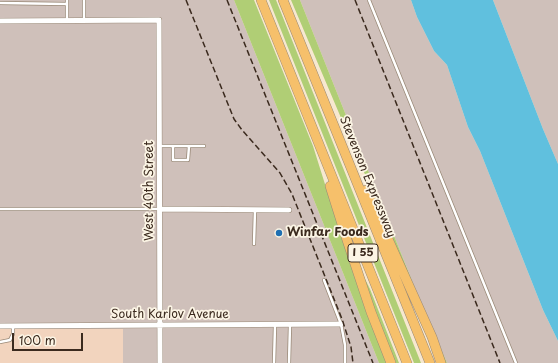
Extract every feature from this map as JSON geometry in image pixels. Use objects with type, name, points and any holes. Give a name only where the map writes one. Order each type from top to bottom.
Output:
[{"type":"highway","name":"I 55","points":[[261,0],[407,363]]},
{"type":"highway","name":"Stevenson Expressway","points":[[283,0],[430,363]]},
{"type":"highway","points":[[333,123],[352,157],[441,363]]},
{"type":"highway","points":[[319,144],[347,240],[391,363]]},
{"type":"street","name":"West 40th Street","points":[[84,20],[159,20],[160,363]]},
{"type":"street","points":[[0,21],[84,20]]},
{"type":"street","points":[[160,209],[289,210]]},
{"type":"street","name":"South Karlov Avenue","points":[[0,326],[341,324]]},
{"type":"lane","points":[[67,0],[67,20]]},
{"type":"lane","points":[[84,0],[84,20]]},
{"type":"lane","points":[[369,0],[516,363]]},
{"type":"lane","points":[[0,3],[67,4]]},
{"type":"lane","points":[[159,146],[204,146]]},
{"type":"lane","points":[[173,146],[173,160],[188,160],[189,146]]},
{"type":"lane","points":[[0,210],[160,209]]},
{"type":"lane","points":[[254,244],[255,210]]},
{"type":"lane","points":[[324,280],[341,324],[345,345],[345,363]]},
{"type":"lane","points":[[289,363],[290,324]]},
{"type":"lane","points":[[274,363],[275,325]]},
{"type":"lane","points":[[0,342],[10,340],[14,334],[14,326]]},
{"type":"shaded area","points":[[0,0],[234,0],[379,363],[123,363],[123,329],[0,329]]},
{"type":"shaded area","points":[[300,0],[411,0],[417,17],[434,51],[447,65],[468,127],[480,151],[543,310],[558,341],[558,363],[447,363],[440,347],[438,346]]},
{"type":"shaded area","points":[[493,0],[558,0],[558,164],[543,129]]},
{"type":"shaded area","points":[[0,329],[123,329],[123,363],[0,363]]},
{"type":"green space","points":[[234,0],[254,0],[313,146],[329,197],[388,363],[379,363]]},
{"type":"green space","points":[[269,0],[276,0],[421,363],[414,363]]},
{"type":"green space","points":[[291,0],[300,0],[438,346],[440,347],[447,363],[445,363]]},
{"type":"green space","points":[[358,265],[370,289],[399,363],[395,363]]},
{"type":"water","points":[[411,0],[493,0],[558,164],[558,341],[543,310],[480,151],[468,127],[447,65],[434,51],[417,17]]},
{"type":"railway","points":[[186,0],[234,119],[280,173],[292,194],[342,319],[351,347],[353,363]]},
{"type":"railway","points":[[227,0],[373,363]]},
{"type":"railway","points":[[355,0],[500,363]]},
{"type":"place","name":"Winfar Foods","points":[[279,233]]}]
